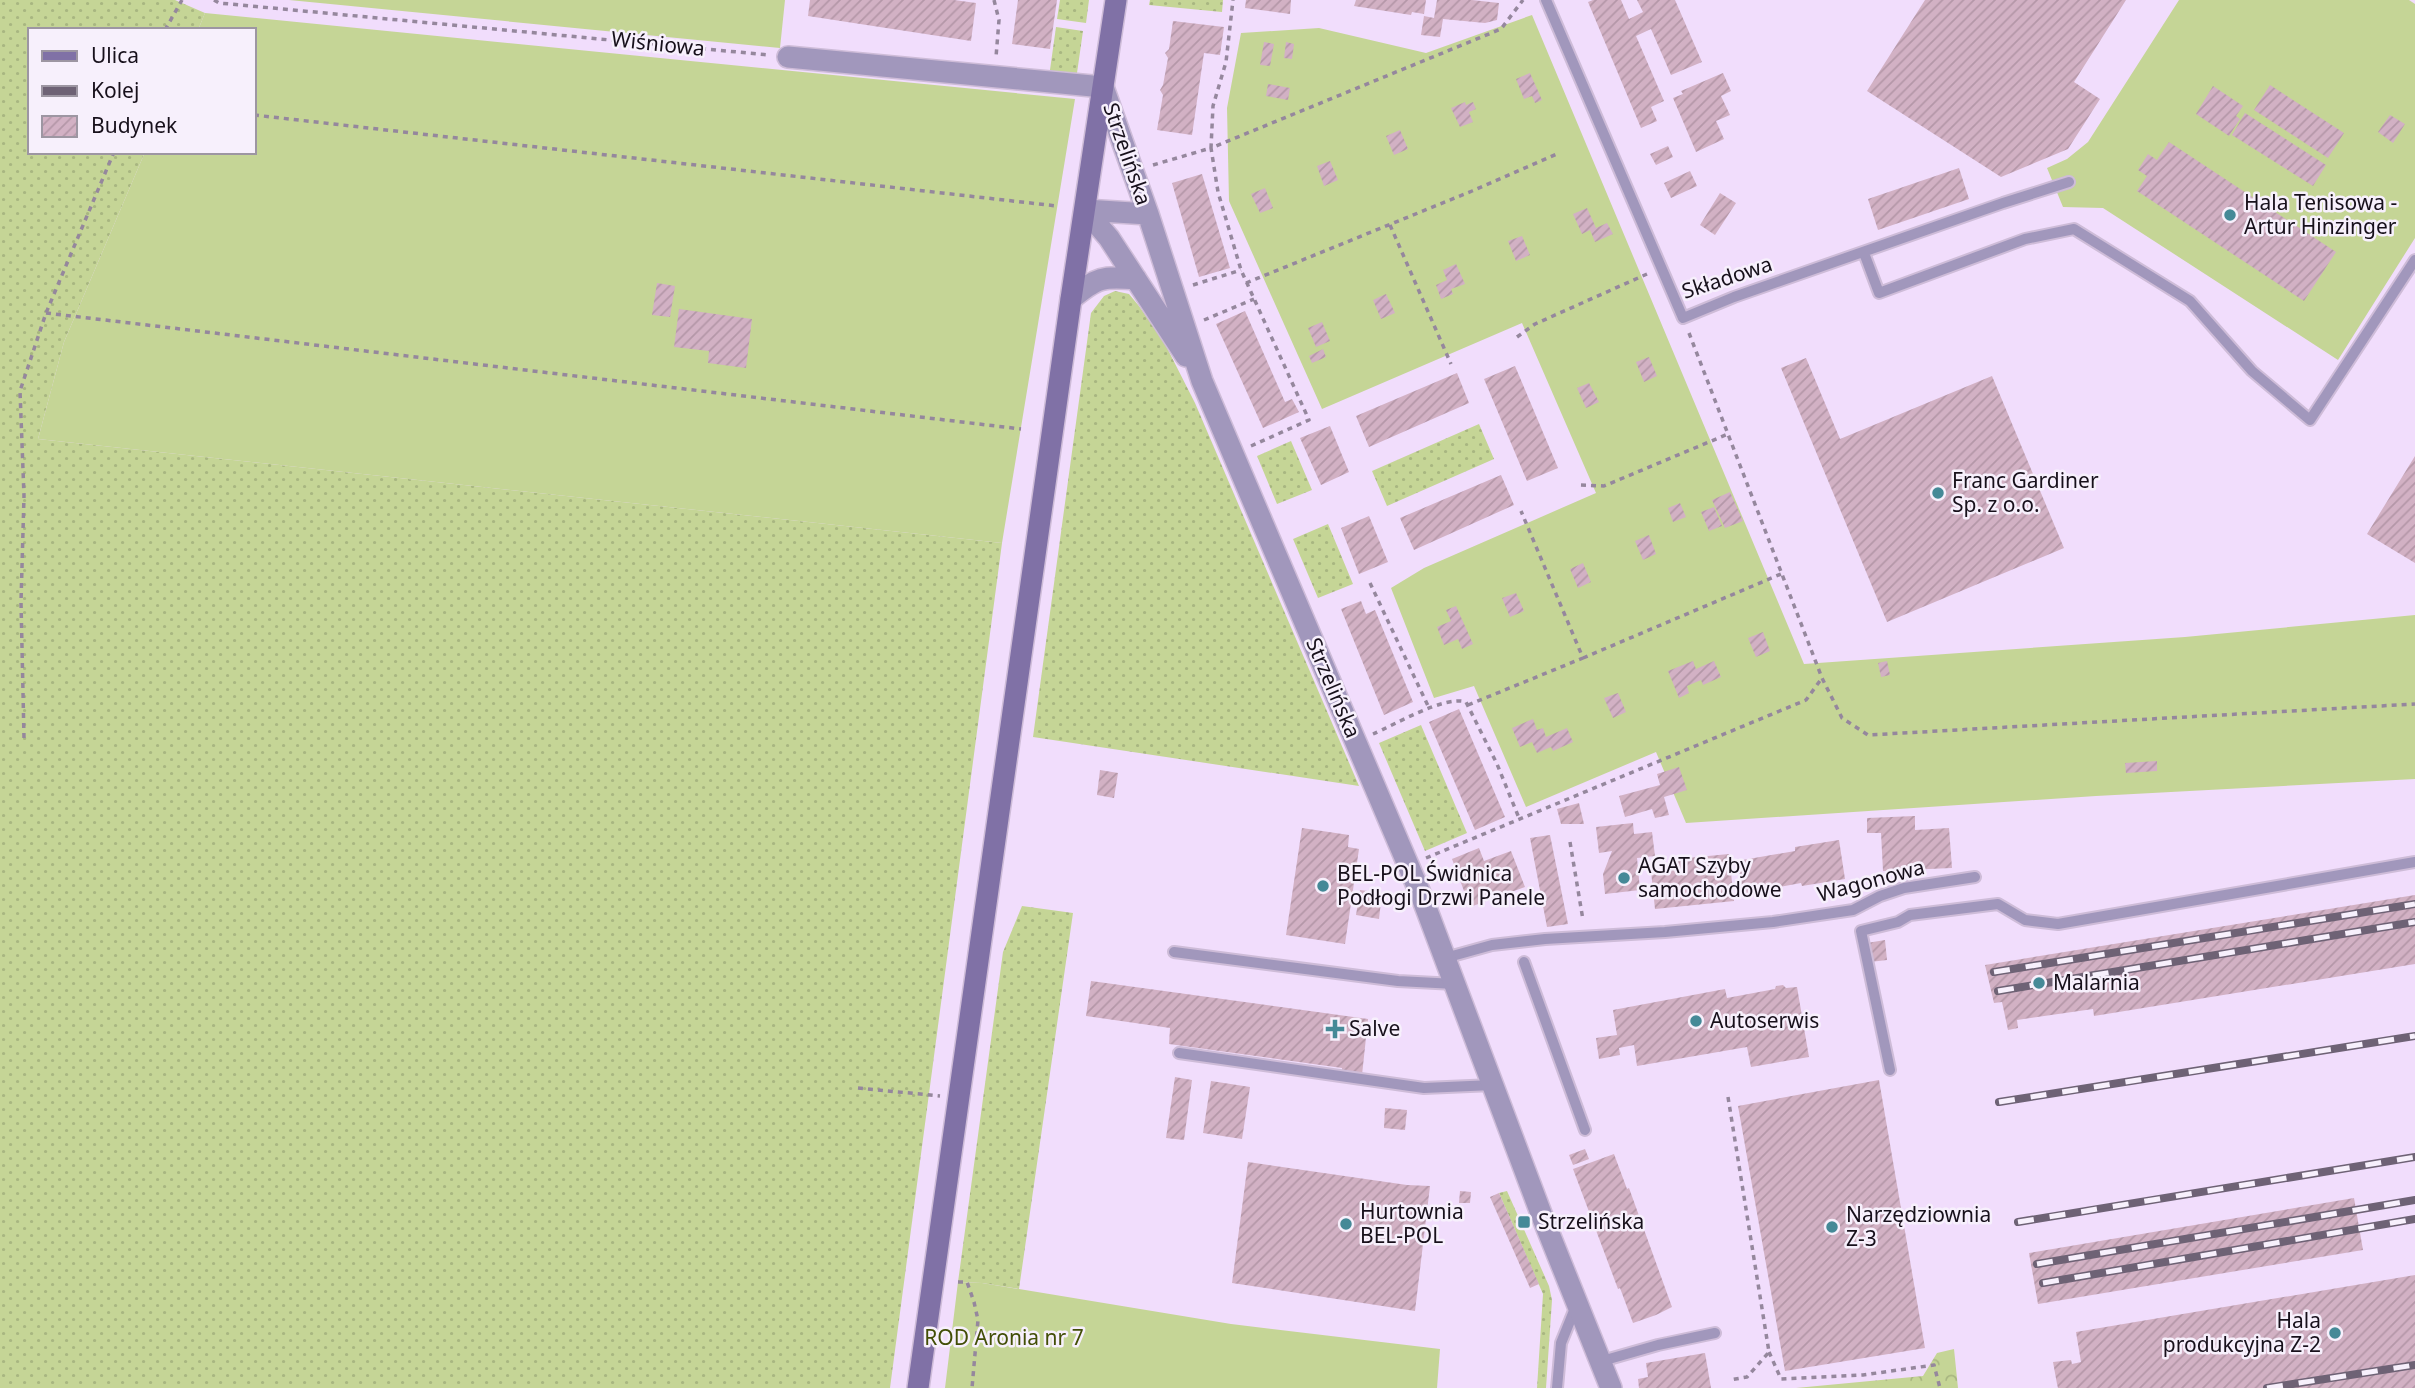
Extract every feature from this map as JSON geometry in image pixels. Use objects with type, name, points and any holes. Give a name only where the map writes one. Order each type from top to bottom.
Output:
[{"type":"main road","points":[[918,1388],[1071,299],[1116,0]]},
{"type":"street","points":[[788,57],[1103,87]]},
{"type":"street","name":"Strzelińska","points":[[1103,87],[1148,214],[1202,381],[1408,864],[1611,1388]]},
{"type":"street","points":[[1085,210],[1148,214]]},
{"type":"street","name":"Strzelińska","points":[[1085,210],[1109,238],[1202,381]]},
{"type":"street","points":[[1071,299],[1092,282],[1111,277],[1136,278]]},
{"type":"lane","name":"Składowa","points":[[1546,0],[1683,318],[1734,297],[2069,182]]},
{"type":"lane","points":[[1864,253],[1880,293],[2025,239],[2074,229],[2190,301],[2252,372],[2310,420],[2415,260]]},
{"type":"lane","points":[[1890,1070],[1861,931],[1898,922],[1910,915],[1998,904],[2025,920],[2058,924],[2415,862]]},
{"type":"lane","name":"Wagonowa","points":[[1445,958],[1492,944],[1773,922],[1853,910],[1880,896],[1905,888],[1975,877]]},
{"type":"lane","points":[[1174,953],[1398,981],[1455,984]]},
{"type":"lane","points":[[1524,962],[1585,1130]]},
{"type":"lane","points":[[1179,1053],[1424,1088],[1493,1085]]},
{"type":"lane","points":[[1558,1388],[1561,1343],[1577,1303]]},
{"type":"lane","points":[[1602,1361],[1658,1345],[1715,1334]]},
{"type":"path","points":[[166,28],[182,0]]},
{"type":"path","name":"Wiśniowa","points":[[214,0],[219,3],[788,57]]},
{"type":"path","points":[[994,0],[999,20],[995,76]]},
{"type":"path","points":[[1233,0],[1226,62],[1213,106],[1211,148],[1218,192],[1246,283],[1310,421],[1233,454]]},
{"type":"path","points":[[1148,166],[1211,148],[1501,29],[1523,0]]},
{"type":"path","points":[[256,116],[1057,206]]},
{"type":"path","points":[[1246,283],[1559,153]]},
{"type":"path","points":[[24,738],[20,391],[46,313],[113,154]]},
{"type":"path","points":[[1390,225],[1451,364]]},
{"type":"path","points":[[1517,337],[1535,324],[1660,268]]},
{"type":"path","points":[[1173,292],[1241,270]]},
{"type":"path","points":[[1185,328],[1254,299]]},
{"type":"path","points":[[46,313],[1021,429]]},
{"type":"path","points":[[1683,318],[1822,678],[1842,718],[1868,735],[2415,704]]},
{"type":"path","points":[[1581,485],[1604,486],[1728,434]]},
{"type":"path","points":[[1521,511],[1583,658]]},
{"type":"path","points":[[1468,705],[1782,573]]},
{"type":"path","points":[[1370,583],[1430,709]]},
{"type":"path","points":[[1408,864],[1806,700],[1822,678]]},
{"type":"path","points":[[1356,743],[1430,709],[1459,699],[1466,702],[1497,764],[1519,818]]},
{"type":"path","points":[[1570,842],[1586,936]]},
{"type":"path","points":[[858,1088],[960,1098]]},
{"type":"path","points":[[1728,1097],[1769,1352],[1781,1379],[1863,1376],[1934,1365],[1940,1388]]},
{"type":"path","points":[[958,1282],[967,1282],[978,1320],[972,1388]]},
{"type":"path","points":[[1730,1380],[1747,1377],[1769,1352]]},
{"type":"green space","points":[[0,0],[175,0],[205,13],[199,28],[28,28],[28,154],[144,154],[64,342],[38,439],[1002,543],[890,1388],[0,1388]]},
{"type":"green space","points":[[289,0],[785,0],[780,48]]},
{"type":"green space","points":[[1060,0],[1089,0],[1086,23],[1057,19]]},
{"type":"green space","points":[[1150,0],[1223,0],[1222,12],[1149,5]]},
{"type":"green space","points":[[2179,0],[2409,0],[2415,4],[2415,238],[2338,360],[2103,208],[2063,207],[2047,168],[2067,159],[2088,142]]},
{"type":"green space","points":[[205,13],[1075,99],[1002,543],[38,439],[64,342],[144,154],[256,154],[256,28],[199,28]]},
{"type":"green space","points":[[1532,15],[1804,664],[2185,637],[2415,615],[2415,779],[2096,796],[1686,823],[1656,752],[1526,807],[1474,686],[1434,698],[1391,588],[1424,568],[1596,493],[1522,323],[1322,409],[1229,201],[1227,108],[1241,33],[1319,28],[1426,53]]},
{"type":"green space","points":[[1056,27],[1083,31],[1076,80],[1049,77]]},
{"type":"green space","points":[[1115,291],[1129,294],[1139,306],[1164,342],[1195,403],[1359,786],[1033,737],[1091,313],[1104,296]]},
{"type":"green space","points":[[1479,424],[1494,459],[1387,506],[1372,471]]},
{"type":"green space","points":[[1291,441],[1312,490],[1277,504],[1257,456]]},
{"type":"green space","points":[[1328,524],[1353,584],[1318,598],[1293,539]]},
{"type":"green space","points":[[1421,725],[1467,833],[1425,851],[1379,743]]},
{"type":"green space","points":[[1022,906],[1073,913],[1019,1289],[958,1282],[1003,952]]},
{"type":"green space","points":[[1507,1191],[1549,1286],[1552,1300],[1546,1388],[1537,1388],[1543,1294],[1499,1193]]},
{"type":"green space","name":"ROD Aronia nr 7","points":[[958,1282],[982,1283],[1231,1324],[1440,1349],[1437,1388],[945,1388]]},
{"type":"green space","points":[[1954,1349],[1958,1388],[1796,1388],[1923,1376],[1937,1353]]},
{"type":"building","points":[[810,0],[954,0],[976,3],[971,41],[808,16]]},
{"type":"building","points":[[1018,0],[1057,0],[1050,49],[1012,44]]},
{"type":"building","points":[[1246,0],[1291,0],[1290,14],[1245,8]]},
{"type":"building","points":[[1356,0],[1426,0],[1424,14],[1412,12],[1411,15],[1354,6]]},
{"type":"building","points":[[1437,0],[1499,3],[1497,20],[1485,23],[1443,19],[1440,37],[1421,35],[1424,16],[1434,18]]},
{"type":"building","points":[[1621,0],[1629,19],[1643,12],[1637,0],[1675,0],[1702,62],[1671,75],[1651,29],[1636,36],[1664,101],[1651,107],[1657,121],[1641,128],[1588,2]]},
{"type":"building","points":[[1925,0],[2126,0],[2074,82],[2100,99],[2068,149],[2001,177],[1867,91]]},
{"type":"building","points":[[1173,21],[1224,27],[1220,55],[1204,53],[1192,135],[1157,130],[1163,95],[1160,90],[1168,58],[1165,53],[1169,49]]},
{"type":"building","points":[[1264,42],[1274,44],[1270,66],[1260,65]]},
{"type":"building","points":[[1286,42],[1294,44],[1292,59],[1284,58]]},
{"type":"building","points":[[1530,73],[1542,100],[1535,103],[1532,96],[1524,99],[1516,79]]},
{"type":"building","points":[[1723,73],[1731,91],[1721,96],[1730,115],[1716,121],[1724,139],[1696,152],[1673,98],[1683,94],[1681,91]]},
{"type":"building","points":[[1268,84],[1290,88],[1288,100],[1266,96]]},
{"type":"building","points":[[2270,85],[2344,133],[2328,158],[2254,110]]},
{"type":"building","points":[[2213,86],[2243,106],[2236,116],[2240,119],[2229,136],[2196,114]]},
{"type":"building","points":[[1465,102],[1466,105],[1473,102],[1476,109],[1469,112],[1473,122],[1460,127],[1451,108]]},
{"type":"building","points":[[2245,113],[2326,165],[2313,186],[2232,135]]},
{"type":"building","points":[[2390,115],[2405,124],[2393,143],[2378,132]]},
{"type":"building","points":[[1400,130],[1408,149],[1394,155],[1386,136]]},
{"type":"building","points":[[2169,142],[2336,252],[2304,301],[2137,191],[2147,176],[2138,170],[2148,154],[2157,160]]},
{"type":"building","points":[[1668,146],[1673,157],[1656,165],[1650,154]]},
{"type":"building","points":[[1330,161],[1338,180],[1324,186],[1317,166]]},
{"type":"building","points":[[1959,168],[1969,199],[1878,230],[1868,199]]},
{"type":"building","points":[[1690,171],[1697,186],[1671,198],[1664,183]]},
{"type":"building","points":[[1202,174],[1230,268],[1199,277],[1172,183]]},
{"type":"building","points":[[1265,188],[1273,208],[1260,213],[1251,194]]},
{"type":"building","points":[[1720,193],[1736,203],[1715,235],[1700,225]]},
{"type":"building","points":[[1587,208],[1596,228],[1607,223],[1613,234],[1595,242],[1590,230],[1582,234],[1573,214]]},
{"type":"building","points":[[1522,236],[1530,255],[1516,261],[1508,241]]},
{"type":"building","points":[[1456,264],[1465,284],[1451,289],[1453,294],[1441,299],[1436,285],[1447,280],[1443,270]]},
{"type":"building","points":[[657,283],[675,286],[670,317],[652,315]]},
{"type":"building","points":[[1386,294],[1395,313],[1381,319],[1373,300]]},
{"type":"building","points":[[679,309],[752,319],[746,368],[708,363],[709,351],[674,347]]},
{"type":"building","points":[[1245,311],[1285,402],[1292,399],[1299,412],[1263,428],[1216,324]]},
{"type":"building","points":[[1322,322],[1330,341],[1316,347],[1308,328]]},
{"type":"building","points":[[1323,349],[1326,357],[1312,363],[1309,356]]},
{"type":"building","points":[[1649,357],[1657,376],[1644,382],[1636,362]]},
{"type":"building","name":"Franc Gardiner Sp. z o.o.","points":[[1806,358],[1840,439],[1992,376],[2064,548],[1887,622],[1781,368]]},
{"type":"building","points":[[1515,366],[1558,468],[1527,481],[1484,379]]},
{"type":"building","points":[[1457,373],[1469,403],[1369,447],[1356,416]]},
{"type":"building","points":[[1589,383],[1599,402],[1586,408],[1577,388]]},
{"type":"building","points":[[1330,426],[1349,472],[1321,485],[1300,438]]},
{"type":"building","points":[[2415,456],[2415,563],[2367,534]]},
{"type":"building","points":[[1501,475],[1514,505],[1414,550],[1400,518]]},
{"type":"building","points":[[1730,492],[1743,521],[1725,528],[1712,500]]},
{"type":"building","points":[[1680,503],[1686,517],[1673,522],[1668,508]]},
{"type":"building","points":[[1714,507],[1722,526],[1709,531],[1701,512]]},
{"type":"building","points":[[1369,516],[1388,562],[1359,574],[1341,528]]},
{"type":"building","points":[[1649,535],[1656,554],[1643,560],[1635,541]]},
{"type":"building","points":[[1583,563],[1591,582],[1578,588],[1570,569]]},
{"type":"building","points":[[1516,593],[1524,611],[1510,617],[1502,598]]},
{"type":"building","points":[[1361,601],[1366,614],[1375,610],[1413,702],[1384,715],[1341,609]]},
{"type":"building","points":[[1456,606],[1473,644],[1462,649],[1458,639],[1444,645],[1437,627],[1451,621],[1446,610]]},
{"type":"building","points":[[1763,632],[1770,651],[1756,657],[1748,638]]},
{"type":"building","points":[[1693,661],[1696,669],[1714,661],[1721,677],[1703,685],[1701,680],[1687,686],[1689,693],[1679,698],[1668,671]]},
{"type":"building","points":[[1887,661],[1890,675],[1881,677],[1878,663]]},
{"type":"building","points":[[1618,693],[1626,712],[1613,718],[1604,698]]},
{"type":"building","points":[[1459,709],[1505,817],[1475,830],[1429,722]]},
{"type":"building","points":[[1533,719],[1537,730],[1543,728],[1546,737],[1567,728],[1573,742],[1553,751],[1551,747],[1537,753],[1532,742],[1520,747],[1512,728]]},
{"type":"building","points":[[2157,761],[2157,771],[2126,773],[2125,763]]},
{"type":"building","points":[[1679,767],[1687,790],[1664,797],[1669,815],[1655,818],[1652,809],[1625,817],[1619,796],[1660,785],[1657,774]]},
{"type":"building","points":[[1100,770],[1118,773],[1114,798],[1097,795]]},
{"type":"building","points":[[1579,803],[1584,824],[1561,824],[1557,809]]},
{"type":"building","points":[[1915,816],[1915,830],[1949,828],[1952,868],[1883,871],[1881,833],[1867,833],[1867,818]]},
{"type":"building","points":[[1633,823],[1634,834],[1652,832],[1655,856],[1637,858],[1640,890],[1605,894],[1603,874],[1612,851],[1599,853],[1596,827]]},
{"type":"building","points":[[1302,828],[1349,835],[1348,847],[1359,849],[1345,944],[1286,935]]},
{"type":"building","points":[[1550,835],[1568,924],[1547,927],[1530,838]]},
{"type":"building","points":[[1839,840],[1845,879],[1802,886],[1801,883],[1743,894],[1737,861]]},
{"type":"building","points":[[1479,848],[1484,861],[1511,851],[1525,887],[1470,907],[1452,859]]},
{"type":"building","points":[[1729,854],[1734,901],[1655,909],[1651,871],[1677,868],[1677,859]]},
{"type":"building","points":[[1360,890],[1382,893],[1379,919],[1356,915]]},
{"type":"building","points":[[2415,895],[2415,964],[2094,1016],[2093,1009],[2017,1020],[2018,1028],[2008,1030],[2002,1002],[1994,1003],[1985,965]]},
{"type":"building","points":[[1885,940],[1887,960],[1870,962],[1867,943]]},
{"type":"building","points":[[1091,981],[1368,1019],[1362,1075],[1342,1072],[1342,1068],[1169,1044],[1170,1028],[1086,1016]]},
{"type":"building","points":[[1783,985],[1786,988],[1797,987],[1809,1057],[1751,1067],[1747,1047],[1637,1066],[1634,1045],[1619,1048],[1620,1055],[1599,1059],[1596,1038],[1617,1035],[1613,1010],[1725,989],[1727,998]]},
{"type":"building","points":[[1175,1077],[1192,1080],[1184,1140],[1166,1138]]},
{"type":"building","name":"Narzędziownia Z-3","points":[[1879,1080],[1925,1348],[1785,1371],[1738,1106]]},
{"type":"building","points":[[1211,1081],[1250,1087],[1242,1139],[1203,1133]]},
{"type":"building","points":[[1385,1108],[1407,1110],[1405,1130],[1384,1128]]},
{"type":"building","points":[[1585,1149],[1589,1159],[1573,1165],[1569,1155]]},
{"type":"building","points":[[1614,1154],[1672,1307],[1633,1323],[1573,1169]]},
{"type":"building","name":"Hurtownia BEL-POL","points":[[1248,1162],[1430,1186],[1415,1311],[1232,1283]]},
{"type":"building","points":[[1460,1191],[1471,1192],[1470,1203],[1459,1203]]},
{"type":"building","points":[[1499,1193],[1539,1284],[1530,1288],[1490,1197]]},
{"type":"building","points":[[2354,1198],[2363,1250],[2038,1304],[2029,1253]]},
{"type":"building","name":"Hala produkcyjna Z-2","points":[[2415,1275],[2415,1388],[2058,1388],[2053,1362],[2081,1362],[2076,1332]]},
{"type":"building","points":[[1705,1353],[1711,1388],[1639,1388],[1638,1379],[1648,1377],[1646,1363]]},
{"type":"railway","points":[[1994,972],[2415,904]]},
{"type":"railway","points":[[1998,991],[2415,922]]},
{"type":"railway","points":[[1999,1102],[2415,1036]]},
{"type":"railway","points":[[2018,1222],[2415,1157]]},
{"type":"railway","points":[[2037,1264],[2415,1200]]},
{"type":"railway","points":[[2043,1283],[2415,1219]]},
{"type":"railway","points":[[2267,1388],[2415,1365]]},
{"type":"place","name":"Hala Tenisowa - Artur Hinzinger","points":[[2230,215]]},
{"type":"place","name":"Franc Gardiner Sp. z o.o.","points":[[1938,493]]},
{"type":"place","name":"AGAT Szyby samochodowe","points":[[1624,878]]},
{"type":"place","name":"BEL-POL Świdnica Podłogi Drzwi Panele","points":[[1323,886]]},
{"type":"place","name":"Malarnia","points":[[2039,983]]},
{"type":"place","name":"Autoserwis","points":[[1696,1021]]},
{"type":"place","name":"Salve","points":[[1335,1029]]},
{"type":"place","name":"Strzelińska","points":[[1524,1222]]},
{"type":"place","name":"Hurtownia BEL-POL","points":[[1346,1224]]},
{"type":"place","name":"Narzędziownia Z-3","points":[[1832,1227]]},
{"type":"place","name":"Hala produkcyjna Z-2","points":[[2335,1333]]}]
